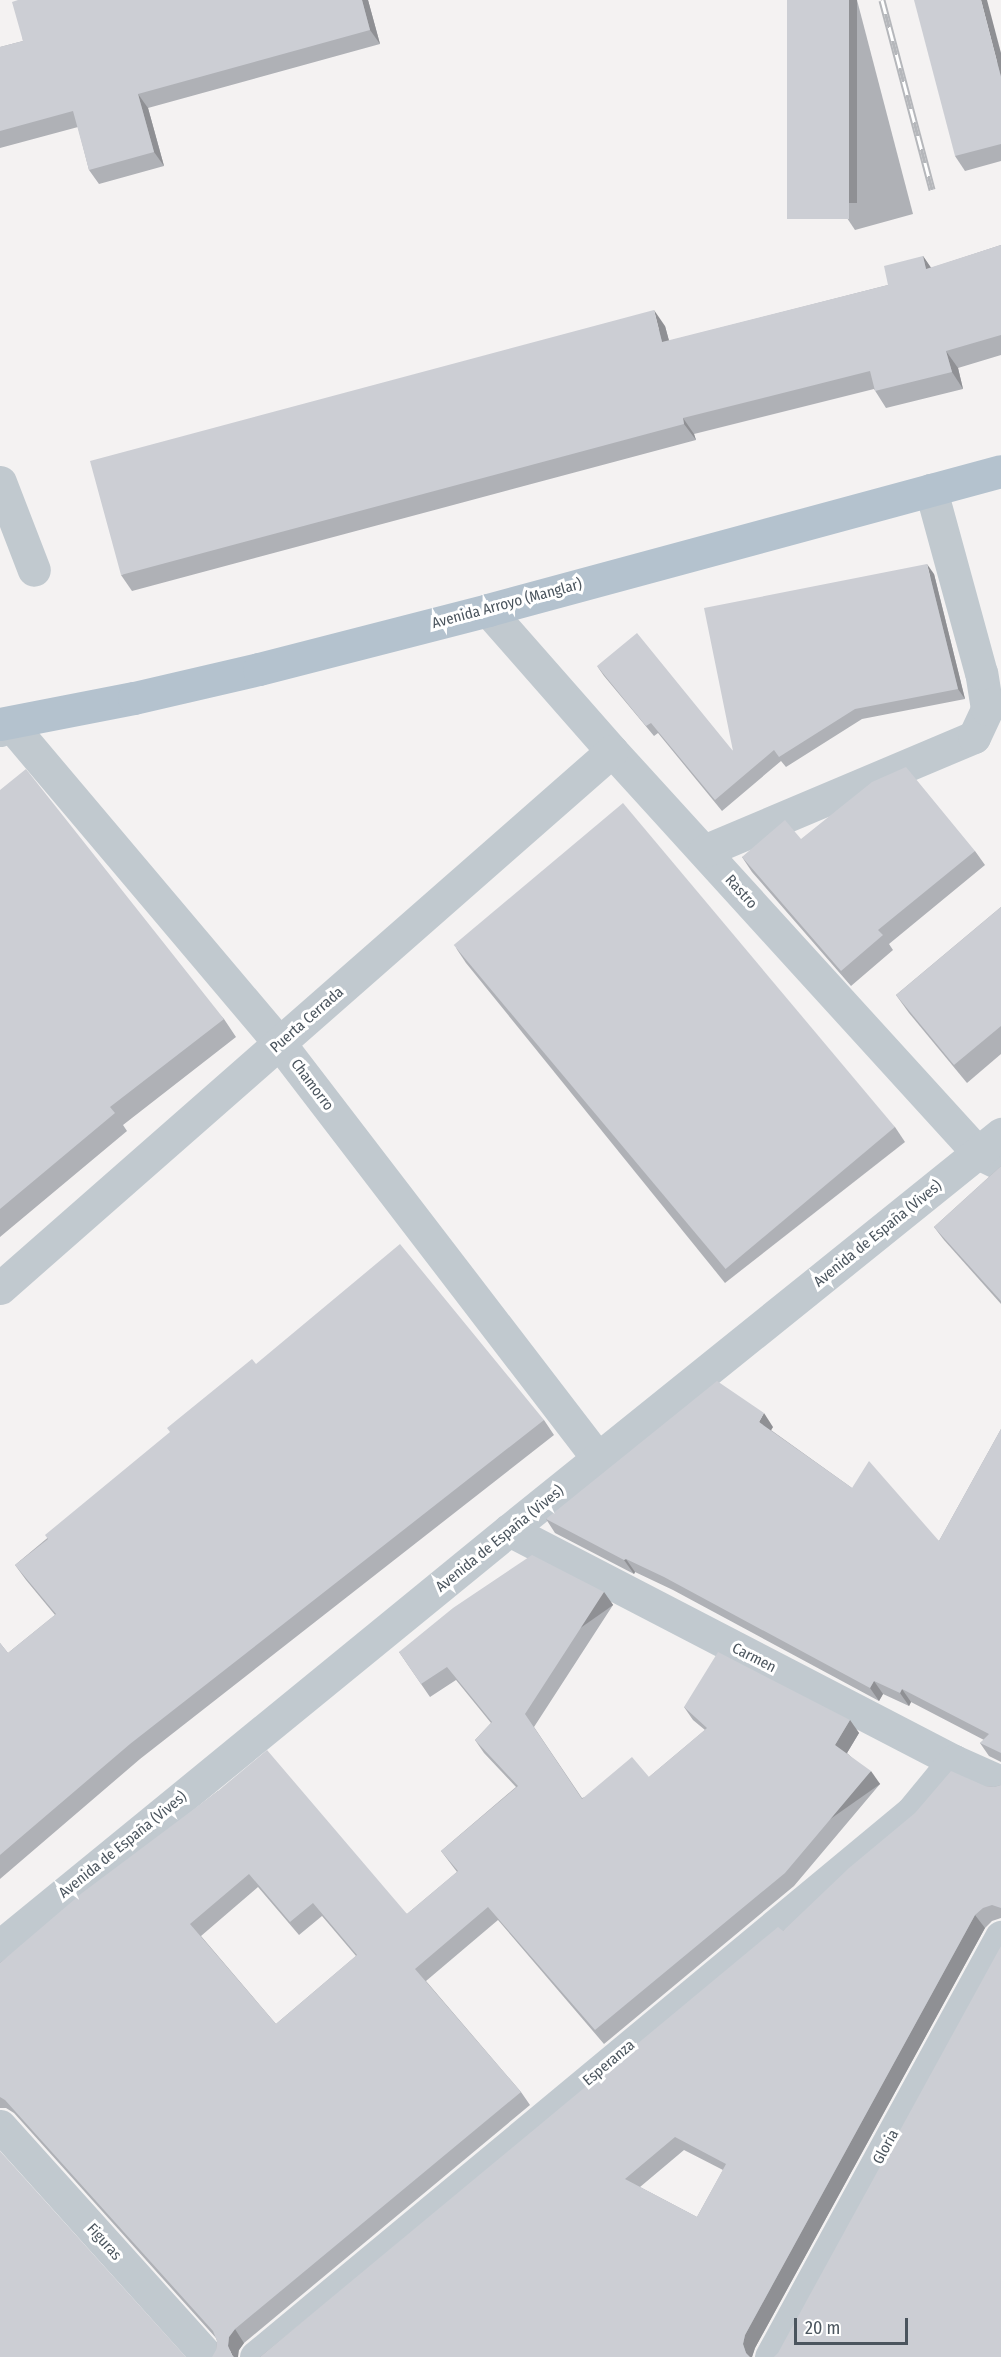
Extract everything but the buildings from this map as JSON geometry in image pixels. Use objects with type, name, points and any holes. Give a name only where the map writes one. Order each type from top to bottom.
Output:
[{"type":"main road","points":[[970,479],[1001,464]]},
{"type":"main road","name":"Avenida Arroyo (Manglar)","points":[[3,726],[236,674],[488,610],[1001,471]]},
{"type":"street","points":[[0,482],[34,570]]},
{"type":"street","points":[[704,851],[974,737],[987,709],[981,673],[931,490]]},
{"type":"street","name":"Rastro","points":[[488,610],[704,851],[993,1150]]},
{"type":"street","name":"Chamorro","points":[[3,726],[280,1044],[599,1460]]},
{"type":"street","name":"Puerta Cerrada","points":[[0,1288],[612,751]]},
{"type":"street","name":"Avenida de España (Vives)","points":[[0,1946],[509,1530],[993,1150]]},
{"type":"street","name":"Carmen","points":[[509,1530],[954,1761],[1001,1782]]},
{"type":"street","name":"Esperanza","points":[[256,2357],[912,1812],[954,1761]]},
{"type":"street","name":"Gloria","points":[[771,2357],[1001,1937]]},
{"type":"street","name":"Figuras","points":[[0,2126],[208,2357]]},
{"type":"railway","points":[[882,0],[932,189]]}]
